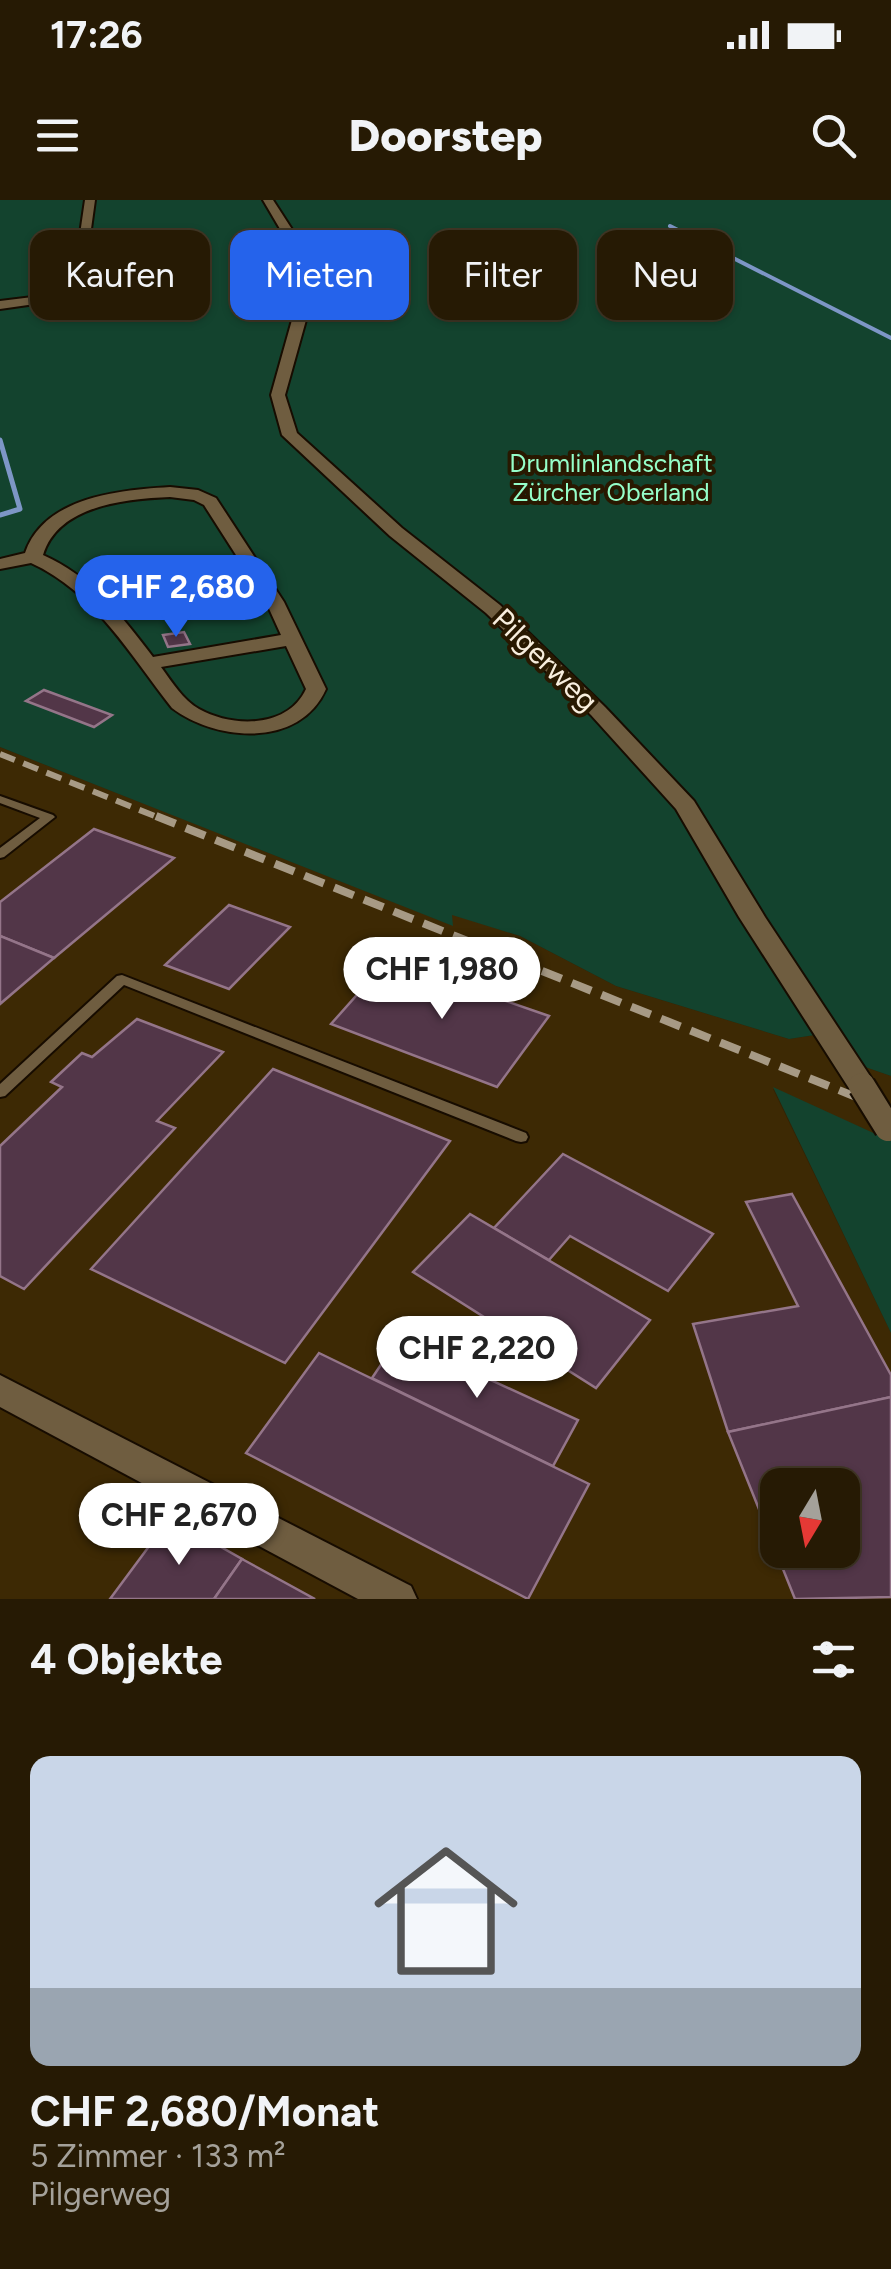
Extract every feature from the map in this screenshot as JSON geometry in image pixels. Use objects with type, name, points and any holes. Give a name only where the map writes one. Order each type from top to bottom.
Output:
[{"type":"street","points":[[0,305],[52,298],[79,284],[90,200]]},
{"type":"street","name":"Pilgerweg","points":[[268,200],[289,234],[298,268],[298,320],[278,395],[280,412],[290,434],[396,532],[493,609],[598,711],[686,806],[752,918],[890,1130]]},
{"type":"street","points":[[0,564],[33,557],[78,580],[195,718],[222,726],[272,724],[300,713],[314,697],[314,681],[293,639],[214,507],[198,496],[149,493],[84,508],[44,528],[37,537],[33,557]]},
{"type":"street","points":[[146,664],[293,639]]},
{"type":"street","points":[[0,1390],[397,1599]]},
{"type":"lane","points":[[0,799],[49,817],[0,854]]},
{"type":"lane","points":[[0,1092],[122,980],[522,1137]]},
{"type":"shaded area","points":[[0,747],[452,925],[451,914],[520,936],[616,986],[789,1039],[815,1035],[842,1059],[891,1076],[891,1141],[773,1089],[891,1333],[891,1599],[0,1599]]},
{"type":"green space","name":"Drumlinlandschaft Zürcher Oberland","points":[[0,200],[891,200],[891,1076],[842,1059],[815,1035],[789,1039],[616,986],[520,936],[452,915],[453,926],[0,747]]},
{"type":"green space","points":[[773,1087],[891,1141],[891,1333]]},
{"type":"building","points":[[184,632],[190,644],[168,647],[163,635]]},
{"type":"building","points":[[44,690],[112,715],[94,727],[26,701]]},
{"type":"building","points":[[94,829],[174,858],[54,958],[0,936],[0,902]]},
{"type":"building","points":[[229,905],[290,927],[229,989],[165,965]]},
{"type":"building","points":[[0,936],[54,958],[0,1004]]},
{"type":"building","points":[[388,960],[549,1016],[497,1087],[331,1024]]},
{"type":"building","points":[[137,1019],[223,1052],[157,1121],[175,1128],[24,1289],[0,1276],[0,1146],[62,1087],[51,1082],[82,1053],[92,1057]]},
{"type":"building","points":[[273,1069],[450,1141],[285,1363],[91,1269]]},
{"type":"building","points":[[563,1154],[713,1234],[668,1291],[570,1236],[549,1260],[494,1228]]},
{"type":"building","points":[[792,1194],[891,1375],[891,1397],[728,1432],[693,1324],[798,1306],[746,1202]]},
{"type":"building","points":[[470,1214],[650,1320],[596,1388],[413,1272]]},
{"type":"building","points":[[399,1338],[578,1420],[553,1466],[372,1378]]},
{"type":"building","points":[[319,1353],[589,1484],[528,1599],[246,1453]]},
{"type":"building","points":[[891,1397],[891,1597],[795,1599],[783,1568],[860,1568],[860,1468],[760,1468],[760,1512],[728,1432]]},
{"type":"building","points":[[170,1518],[242,1559],[214,1599],[110,1599]]},
{"type":"building","points":[[242,1559],[315,1599],[214,1599]]},
{"type":"waterway","points":[[670,226],[891,338]]},
{"type":"waterway","points":[[0,440],[20,509],[0,515]]},
{"type":"railway","points":[[0,754],[162,819]]},
{"type":"railway","points":[[156,816],[891,1111]]}]
